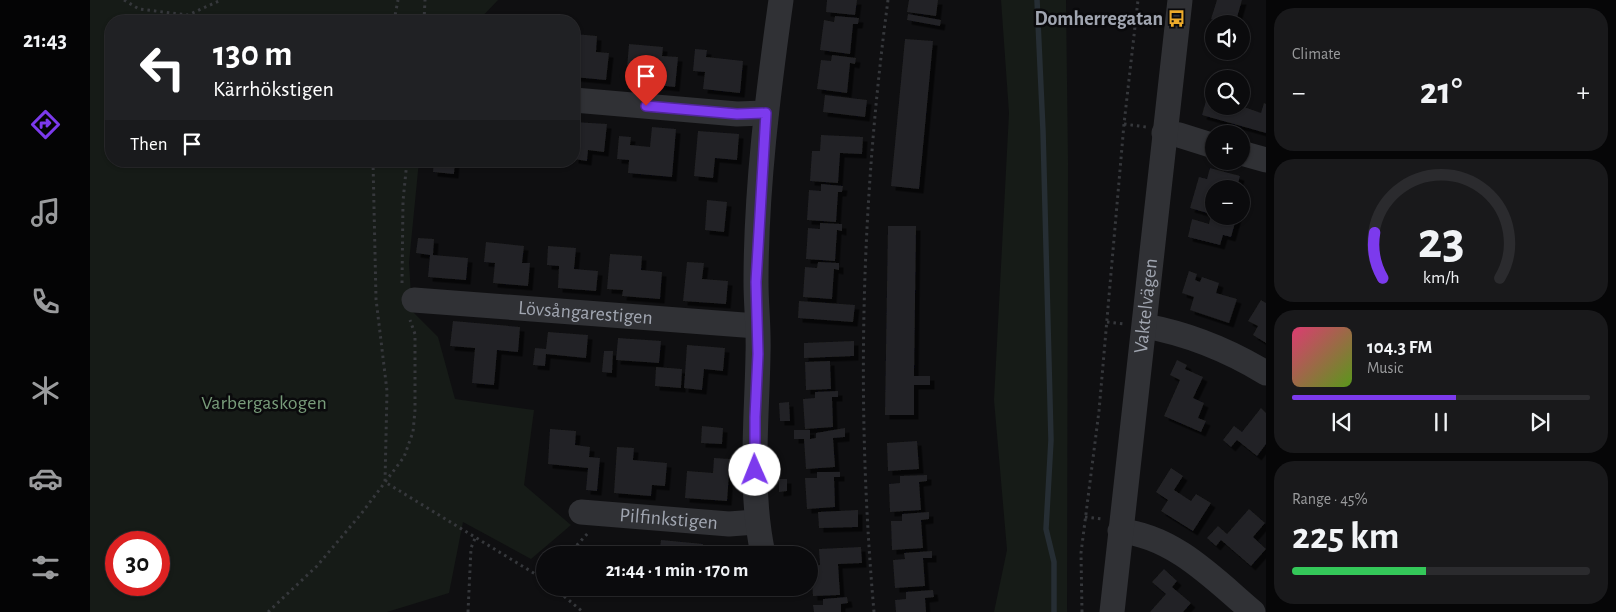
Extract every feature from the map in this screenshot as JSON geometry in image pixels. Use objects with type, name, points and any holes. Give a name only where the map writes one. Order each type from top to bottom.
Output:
[{"type":"street","points":[[761,546],[756,522],[755,417],[758,244],[766,113],[782,0]]},
{"type":"street","name":"Vaktelvägen","points":[[1112,612],[1180,0]]},
{"type":"street","points":[[580,101],[737,114],[766,113]]},
{"type":"street","points":[[1164,133],[1179,135],[1205,143]]},
{"type":"street","points":[[1250,156],[1266,160]]},
{"type":"street","name":"Lövsångarestigen","points":[[408,302],[757,326]]},
{"type":"street","points":[[1145,326],[1192,337],[1216,346],[1266,373]]},
{"type":"street","name":"Pilfinkstigen","points":[[581,512],[729,524],[756,522]]},
{"type":"street","points":[[1120,532],[1134,533],[1165,544],[1210,575],[1253,612]]},
{"type":"path","points":[[124,0],[140,9],[188,15],[221,0]]},
{"type":"path","points":[[395,15],[398,0]]},
{"type":"path","points":[[424,15],[425,0]]},
{"type":"path","points":[[874,612],[867,534],[863,329],[873,123],[888,0]]},
{"type":"path","points":[[1082,612],[1081,553],[1099,411],[1124,124],[1138,0]]},
{"type":"path","points":[[373,167],[376,299],[387,391],[385,482]]},
{"type":"path","points":[[268,612],[317,566],[362,514],[404,457],[413,432],[415,410],[415,334],[408,302],[403,200],[406,167]]},
{"type":"path","points":[[385,482],[536,574]]},
{"type":"path","points":[[468,612],[471,548],[476,536]]},
{"type":"path","points":[[564,596],[583,612]]},
{"type":"green space","name":"Varbergaskogen","points":[[90,0],[498,0],[484,15],[105,15],[105,167],[418,167],[409,263],[412,311],[438,337],[455,399],[534,410],[524,485],[571,525],[546,546],[536,546],[536,555],[531,559],[463,522],[449,593],[387,612],[90,612]]},
{"type":"green space","points":[[1001,0],[1066,0],[1068,163],[1067,612],[994,612],[1007,550],[994,400],[1009,113]]},
{"type":"building","points":[[827,0],[857,0],[855,15],[826,12]]},
{"type":"building","points":[[909,0],[938,0],[936,16],[907,12]]},
{"type":"building","points":[[1217,0],[1242,0],[1238,15],[1212,15]]},
{"type":"building","points":[[908,14],[941,20],[940,26],[907,20]]},
{"type":"building","points":[[835,16],[859,18],[858,24],[853,24],[850,54],[820,50],[824,20],[834,22]]},
{"type":"building","points":[[580,35],[597,36],[596,52],[609,53],[606,80],[580,78]]},
{"type":"building","points":[[905,39],[933,41],[919,189],[891,186]]},
{"type":"building","points":[[629,44],[663,47],[662,56],[678,57],[675,87],[626,82]]},
{"type":"building","points":[[695,49],[707,50],[706,57],[743,61],[740,93],[703,89],[705,72],[693,71]]},
{"type":"building","points":[[832,55],[856,58],[855,64],[850,63],[847,93],[817,89],[821,60],[831,61]]},
{"type":"building","points":[[825,95],[867,100],[865,117],[823,112]]},
{"type":"building","points":[[1264,103],[1266,104],[1266,133],[1250,128],[1250,125],[1238,125],[1202,115],[1205,104],[1205,115],[1250,115],[1250,109],[1261,113]]},
{"type":"building","points":[[580,122],[607,124],[604,152],[588,150],[587,161],[580,160]]},
{"type":"building","points":[[652,127],[676,129],[672,177],[628,173],[629,160],[617,159],[619,136],[631,137],[630,145],[650,147]]},
{"type":"building","points":[[698,131],[739,134],[737,160],[715,158],[713,178],[694,176]]},
{"type":"building","points":[[821,135],[863,137],[862,154],[840,153],[838,183],[810,181],[812,151],[820,151]]},
{"type":"building","points":[[433,167],[455,167],[454,174],[433,172]]},
{"type":"building","points":[[1209,170],[1218,170],[1240,176],[1239,180],[1205,180],[1205,212],[1190,208],[1199,177],[1207,179]]},
{"type":"building","points":[[821,184],[843,186],[842,192],[838,192],[836,222],[807,220],[809,190],[821,191]]},
{"type":"building","points":[[707,200],[727,202],[724,232],[705,230]]},
{"type":"building","points":[[1192,219],[1205,223],[1205,225],[1234,225],[1231,237],[1223,235],[1220,245],[1188,237]]},
{"type":"building","points":[[820,223],[842,224],[842,231],[837,230],[835,261],[806,259],[808,228],[820,229]]},
{"type":"building","points":[[888,226],[916,226],[914,376],[930,376],[930,385],[914,385],[914,415],[885,415]]},
{"type":"building","points":[[418,238],[434,239],[433,255],[468,258],[466,280],[428,277],[430,255],[416,253]]},
{"type":"building","points":[[486,242],[524,246],[522,263],[530,263],[528,286],[493,283],[495,263],[484,262]]},
{"type":"building","points":[[548,246],[576,248],[574,269],[598,271],[596,291],[558,288],[559,266],[547,265]]},
{"type":"building","points":[[610,254],[642,256],[641,270],[662,272],[660,299],[622,296],[623,290],[607,289]]},
{"type":"building","points":[[687,262],[704,263],[702,279],[728,281],[726,304],[683,301]]},
{"type":"building","points":[[818,262],[839,263],[839,270],[834,269],[832,299],[803,297],[805,267],[817,268]]},
{"type":"building","points":[[1189,271],[1197,274],[1195,280],[1200,282],[1202,277],[1219,283],[1216,293],[1237,299],[1229,323],[1190,310],[1194,297],[1182,293]]},
{"type":"building","points":[[1261,300],[1266,303],[1266,343],[1253,335],[1258,326],[1248,321]]},
{"type":"building","points":[[799,301],[855,305],[853,322],[798,318]]},
{"type":"building","points":[[453,321],[520,327],[518,352],[497,350],[494,385],[472,383],[475,348],[450,346]]},
{"type":"building","points":[[548,332],[588,335],[586,358],[546,354],[545,366],[533,365],[535,348],[546,349]]},
{"type":"building","points":[[618,338],[661,341],[659,363],[616,360]]},
{"type":"building","points":[[854,341],[854,356],[804,358],[804,343]]},
{"type":"building","points":[[687,345],[725,348],[723,371],[704,369],[702,390],[684,388]]},
{"type":"building","points":[[604,351],[613,351],[612,373],[602,372]]},
{"type":"building","points":[[1177,360],[1187,365],[1185,369],[1203,377],[1193,398],[1204,403],[1198,418],[1206,421],[1201,432],[1164,416],[1180,380],[1170,375]]},
{"type":"building","points":[[830,361],[831,389],[806,390],[805,362]]},
{"type":"building","points":[[656,367],[682,369],[681,388],[655,386]]},
{"type":"building","points":[[838,391],[838,397],[832,397],[833,427],[805,429],[803,399],[815,398],[815,392]]},
{"type":"building","points":[[789,402],[790,421],[780,421],[779,403]]},
{"type":"building","points":[[1261,408],[1266,413],[1266,444],[1257,456],[1237,440],[1231,447],[1223,440],[1234,426],[1242,432]]},
{"type":"building","points":[[702,426],[723,428],[722,444],[701,443]]},
{"type":"building","points":[[845,428],[845,437],[833,438],[835,467],[806,469],[804,439],[794,439],[794,430],[810,430],[810,439],[816,438],[816,433]]},
{"type":"building","points":[[550,429],[576,431],[575,445],[590,447],[589,457],[600,458],[597,491],[586,490],[588,468],[548,464]]},
{"type":"building","points":[[917,441],[919,469],[888,471],[887,443]]},
{"type":"building","points":[[617,447],[634,448],[633,460],[667,463],[665,486],[652,485],[651,496],[614,493]]},
{"type":"building","points":[[714,458],[730,459],[727,501],[685,498],[687,471],[713,473]]},
{"type":"building","points":[[1171,468],[1183,476],[1174,490],[1191,501],[1196,494],[1211,503],[1193,531],[1161,511],[1168,500],[1156,492]]},
{"type":"building","points":[[817,472],[840,472],[840,477],[834,477],[835,507],[807,509],[805,478],[817,478]]},
{"type":"building","points":[[927,475],[927,481],[919,482],[921,510],[890,512],[889,484],[900,483],[900,476]]},
{"type":"building","points":[[779,479],[787,479],[787,491],[779,492]]},
{"type":"building","points":[[1249,509],[1265,523],[1253,537],[1266,549],[1251,566],[1221,540],[1216,546],[1207,538],[1218,526],[1227,534]]},
{"type":"building","points":[[858,510],[858,527],[819,528],[818,512]]},
{"type":"building","points":[[929,512],[929,519],[921,520],[923,548],[892,550],[891,521],[902,521],[902,514]]},
{"type":"building","points":[[661,540],[703,544],[703,546],[660,546]]},
{"type":"building","points":[[861,547],[862,563],[838,564],[840,595],[818,596],[819,549]]},
{"type":"building","points":[[932,551],[932,558],[923,558],[925,586],[895,588],[893,560],[905,559],[904,553]]},
{"type":"building","points":[[1164,569],[1177,581],[1172,587],[1191,603],[1183,612],[1150,612],[1166,594],[1152,582]]},
{"type":"building","points":[[933,590],[934,597],[925,598],[926,612],[896,612],[895,600],[906,599],[906,592]]},
{"type":"building","points":[[847,597],[848,603],[841,604],[841,612],[814,612],[813,605],[823,605],[823,599]]},
{"type":"waterway","points":[[1037,0],[1043,131],[1051,440],[1046,529],[1054,562],[1054,612]]},
{"type":"place","name":"Domherregatan","points":[[1177,19]]},
{"type":"route","points":[[646,106],[737,114],[766,113],[756,282],[758,354],[755,470]]}]
